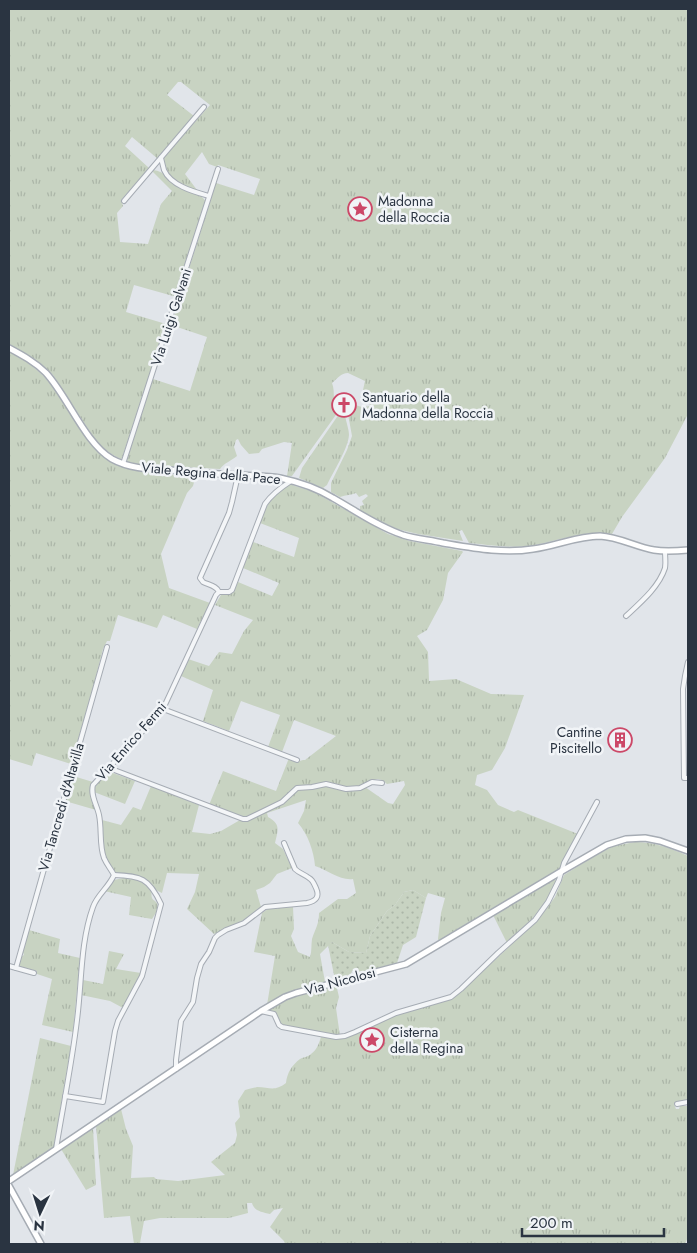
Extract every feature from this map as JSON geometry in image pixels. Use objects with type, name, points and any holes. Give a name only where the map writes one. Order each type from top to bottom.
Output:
[{"type":"street","points":[[124,200],[204,107]]},
{"type":"street","points":[[161,158],[164,172]]},
{"type":"street","points":[[152,168],[164,172],[187,189],[209,196]]},
{"type":"street","name":"Via Luigi Galvani","points":[[123,464],[218,169]]},
{"type":"street","name":"Viale Regina della Pace","points":[[9,348],[29,359],[46,373],[96,446],[105,454],[123,464],[149,469],[265,476],[291,481],[324,493],[385,528],[405,536],[468,547],[512,551],[533,549],[578,538],[602,536],[617,538],[647,548],[665,551],[688,550]]},
{"type":"street","points":[[219,592],[218,589],[203,582],[200,578],[229,513],[238,475]]},
{"type":"street","name":"Via Enrico Fermi","points":[[114,876],[112,869],[104,858],[99,815],[92,791],[93,785],[163,709],[216,595],[219,592],[229,592],[232,590],[265,504],[278,489],[291,481]]},
{"type":"street","points":[[626,616],[660,578],[665,567],[665,551]]},
{"type":"street","name":"Via Tancredi d'Altavilla","points":[[16,968],[107,647]]},
{"type":"street","points":[[686,778],[684,689],[688,662]]},
{"type":"street","points":[[163,709],[297,760]]},
{"type":"street","points":[[109,768],[243,819],[247,819],[282,802],[297,788],[326,784],[346,789],[360,788],[372,782],[382,783]]},
{"type":"street","points":[[261,1011],[274,1014],[279,1025],[336,1037],[356,1032],[396,1013],[452,997],[535,920],[548,902],[559,880],[564,863],[597,802]]},
{"type":"street","name":"Via Nicolosi","points":[[10,1179],[261,1011],[285,997],[406,964],[607,845],[626,839],[653,839],[688,851]]},
{"type":"street","points":[[176,1069],[181,1021],[193,1002],[201,964],[215,938],[226,930],[244,923],[265,907],[307,903],[317,899],[318,893],[313,881],[296,871],[284,843]]},
{"type":"street","points":[[56,1149],[77,1020],[84,941],[93,906],[100,893],[114,876],[136,876],[144,880],[151,887],[161,904],[142,976],[118,1021],[115,1031],[103,1102],[65,1096]]},
{"type":"street","points":[[9,966],[34,973]]},
{"type":"street","points":[[677,1104],[688,1102]]},
{"type":"street","points":[[9,1186],[40,1244]]},
{"type":"green space","points":[[9,9],[688,9],[687,416],[665,458],[622,517],[612,534],[582,534],[527,546],[494,546],[469,543],[462,530],[459,531],[463,541],[397,529],[360,511],[360,506],[364,505],[362,501],[368,496],[366,494],[359,497],[356,493],[340,497],[331,492],[331,483],[352,436],[348,414],[355,404],[361,407],[370,406],[368,394],[363,390],[365,381],[348,373],[341,375],[332,383],[335,405],[338,412],[292,476],[287,476],[292,443],[284,442],[262,449],[259,453],[249,454],[238,439],[234,447],[237,456],[220,469],[129,463],[126,459],[153,379],[190,391],[207,337],[171,325],[216,183],[254,195],[260,179],[218,165],[217,167],[209,164],[202,152],[185,174],[197,190],[172,178],[166,170],[163,158],[210,105],[181,82],[178,82],[167,95],[194,116],[158,159],[132,137],[125,146],[149,168],[121,200],[123,206],[117,213],[120,242],[148,244],[161,204],[172,191],[153,170],[164,174],[183,189],[198,194],[206,202],[176,295],[173,296],[134,285],[126,312],[166,324],[122,458],[114,455],[96,441],[53,375],[38,361],[9,344]]},
{"type":"green space","points":[[9,351],[30,364],[48,381],[87,439],[106,458],[117,465],[136,471],[196,475],[193,486],[187,493],[161,554],[169,588],[210,603],[197,629],[163,615],[157,628],[118,615],[110,641],[107,641],[103,649],[71,764],[36,753],[32,766],[9,759]]},
{"type":"green space","points":[[339,414],[345,415],[349,433],[348,441],[327,485],[323,488],[299,478],[302,468]]},
{"type":"green space","points":[[289,484],[314,492],[388,534],[410,541],[463,552],[448,573],[443,600],[427,630],[417,636],[428,652],[429,681],[456,679],[491,694],[524,695],[505,748],[492,770],[477,775],[475,785],[487,790],[498,805],[514,812],[518,810],[578,834],[560,869],[439,942],[441,913],[445,898],[428,893],[426,898],[413,890],[404,892],[395,905],[387,911],[370,936],[366,953],[349,952],[332,942],[320,954],[325,982],[287,993],[267,1005],[275,956],[254,952],[262,913],[268,909],[293,907],[294,929],[291,936],[298,952],[310,957],[312,939],[318,924],[319,913],[338,899],[347,899],[356,893],[353,879],[339,877],[315,866],[310,843],[298,823],[304,811],[306,800],[267,813],[268,817],[275,822],[278,828],[275,843],[283,849],[292,868],[277,874],[270,883],[256,890],[261,907],[242,921],[214,934],[187,909],[195,892],[199,874],[167,873],[162,893],[141,877],[116,873],[107,860],[103,848],[102,820],[121,825],[133,807],[141,810],[151,786],[199,805],[192,832],[210,834],[277,806],[297,789],[325,786],[347,790],[365,787],[388,803],[393,804],[405,785],[404,781],[387,784],[377,779],[356,787],[346,788],[322,783],[297,787],[276,804],[245,818],[209,805],[223,771],[276,791],[289,758],[296,762],[305,760],[336,736],[294,720],[282,752],[268,747],[280,715],[241,701],[229,731],[203,721],[213,690],[181,676],[188,659],[209,666],[219,652],[232,654],[244,631],[253,620],[215,605],[221,595],[232,593],[238,582],[272,596],[279,583],[243,568],[253,542],[294,557],[299,538],[260,523],[270,501]]},
{"type":"green space","points":[[110,772],[135,781],[125,804],[94,792],[97,783]]},
{"type":"green space","points":[[73,776],[93,782],[91,792],[96,810],[65,801]]},
{"type":"green space","points":[[635,842],[662,846],[688,856],[688,1101],[679,1101],[674,1104],[676,1109],[679,1109],[680,1106],[688,1106],[688,1237],[685,1244],[285,1244],[270,1227],[283,1208],[274,1210],[270,1214],[256,1209],[252,1203],[247,1203],[248,1213],[229,1218],[160,1218],[144,1221],[140,1243],[134,1244],[130,1216],[104,1218],[96,1125],[121,1109],[133,1146],[131,1178],[154,1177],[156,1179],[178,1181],[225,1175],[211,1162],[235,1143],[237,1135],[235,1123],[240,1117],[238,1101],[245,1090],[257,1087],[275,1088],[282,1086],[286,1083],[287,1076],[292,1067],[300,1059],[309,1056],[313,1052],[321,1037],[333,1039],[346,1038],[392,1017],[455,997],[538,920],[555,897],[564,875],[614,846]]},
{"type":"green space","points":[[128,877],[141,881],[149,888],[152,898],[158,905],[152,919],[129,915],[131,897],[104,891],[114,880]]},
{"type":"green space","points":[[554,878],[556,881],[546,901],[532,919],[507,943],[493,915]]},
{"type":"green space","points":[[413,890],[426,898],[416,937],[403,945],[397,963],[360,973],[352,971],[350,976],[335,980],[328,945],[332,942],[349,952],[366,953],[370,936],[387,911],[395,905],[404,892]]},
{"type":"green space","points":[[29,930],[60,939],[58,953],[80,958],[73,1032],[42,1025],[52,979],[37,974],[37,971],[19,966],[21,956],[24,954],[22,952]]},
{"type":"green space","points":[[109,951],[124,954],[116,969],[141,973],[123,1008],[110,1001],[81,995],[83,980],[103,984]]},
{"type":"green space","points":[[336,984],[339,997],[336,1008],[340,1036],[330,1036],[321,1032],[283,1026],[280,1024],[277,1015],[266,1011],[287,999]]},
{"type":"green space","points":[[40,1038],[71,1046],[54,1146],[13,1175]]},
{"type":"green space","points":[[93,1127],[96,1185],[86,1190],[61,1149]]},
{"type":"water","name":"Cisterna della Regina","points":[[372,1029],[379,1032],[382,1039],[379,1046],[372,1049],[365,1046],[362,1039],[365,1032]]},
{"type":"place","name":"Madonna della Roccia","points":[[360,209]]},
{"type":"place","name":"Santuario della Madonna della Roccia","points":[[344,405]]},
{"type":"place","name":"Cantine Piscitello","points":[[620,740]]},
{"type":"place","name":"Cisterna della Regina","points":[[372,1040]]}]
